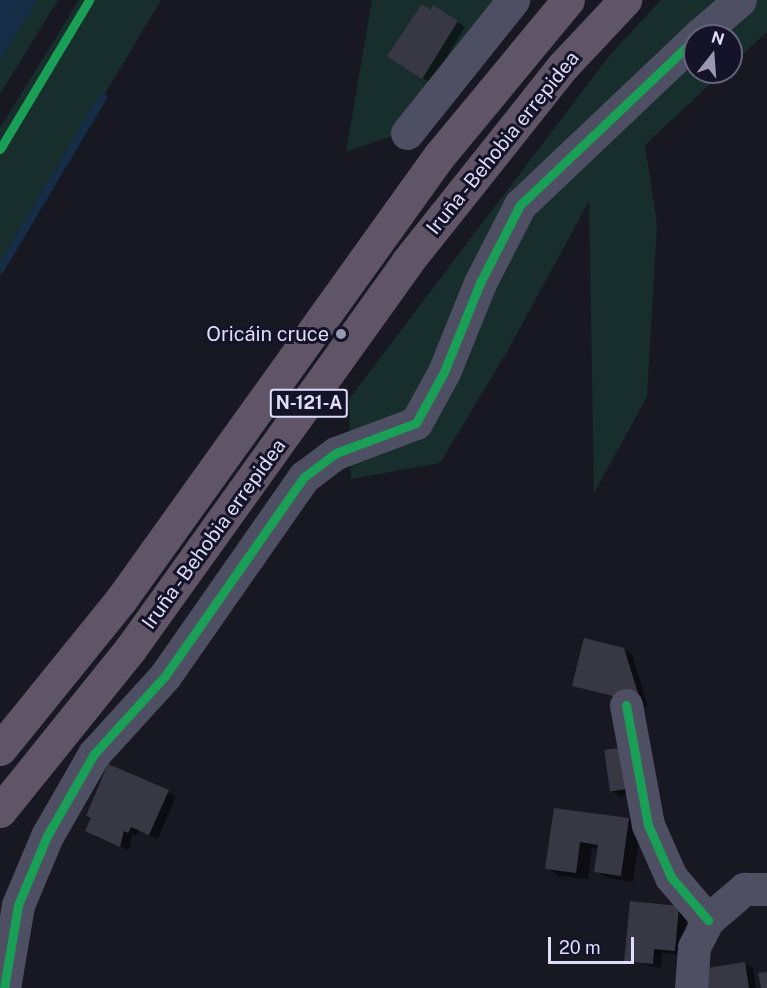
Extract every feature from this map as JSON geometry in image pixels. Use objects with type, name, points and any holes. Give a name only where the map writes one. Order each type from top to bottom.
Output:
[{"type":"highway","name":"Iruña - Behobia errepidea","points":[[0,749],[120,602],[439,156],[568,0]]},
{"type":"highway","name":"Iruña - Behobia errepidea","points":[[0,811],[131,648],[407,262],[563,66],[625,0]]},
{"type":"street","points":[[407,133],[513,0]]},
{"type":"street","points":[[712,24],[740,0]]},
{"type":"street","points":[[4,988],[18,905],[46,836],[94,754],[165,676],[304,477],[336,453],[416,423],[520,205],[683,50]]},
{"type":"street","points":[[626,705],[648,825],[671,878],[708,920]]},
{"type":"street","points":[[691,988],[694,947],[708,920],[744,889],[767,889]]},
{"type":"path","points":[[0,149],[88,0]]},
{"type":"green space","points":[[0,0],[58,0],[0,94]]},
{"type":"green space","points":[[79,0],[161,0],[0,270],[0,128]]},
{"type":"green space","points":[[372,0],[498,0],[394,135],[346,152]]},
{"type":"green space","points":[[661,0],[767,0],[767,32],[743,54],[743,24],[683,24],[683,84],[710,84],[645,145],[657,224],[647,397],[594,493],[589,201],[508,350],[440,463],[351,479],[349,399],[609,56]]},
{"type":"water","points":[[0,0],[37,0],[0,61]]},
{"type":"building","points":[[422,4],[431,10],[433,5],[458,21],[422,79],[387,56]]},
{"type":"building","points":[[584,638],[624,648],[641,703],[572,686]]},
{"type":"building","points":[[625,747],[631,789],[610,792],[604,750]]},
{"type":"building","points":[[108,764],[169,790],[149,835],[131,827],[128,833],[124,831],[120,847],[85,831],[91,818],[86,816]]},
{"type":"building","points":[[554,808],[629,818],[621,876],[594,872],[598,845],[580,842],[576,873],[545,869]]},
{"type":"building","points":[[630,901],[679,906],[675,951],[654,949],[653,964],[624,961]]},
{"type":"building","points":[[745,962],[749,988],[697,988],[694,970]]},
{"type":"building","points":[[767,972],[767,988],[761,988],[758,973]]},
{"type":"waterway","points":[[0,270],[103,97]]},
{"type":"cycle path","points":[[0,149],[89,0]]},
{"type":"cycle path","points":[[4,988],[18,905],[47,836],[94,754],[165,676],[304,477],[336,453],[416,423],[444,372],[480,283],[520,205],[683,50]]},
{"type":"cycle path","points":[[626,705],[648,825],[671,877],[708,920]]},
{"type":"place","name":"Oricáin cruce","points":[[341,334]]}]
